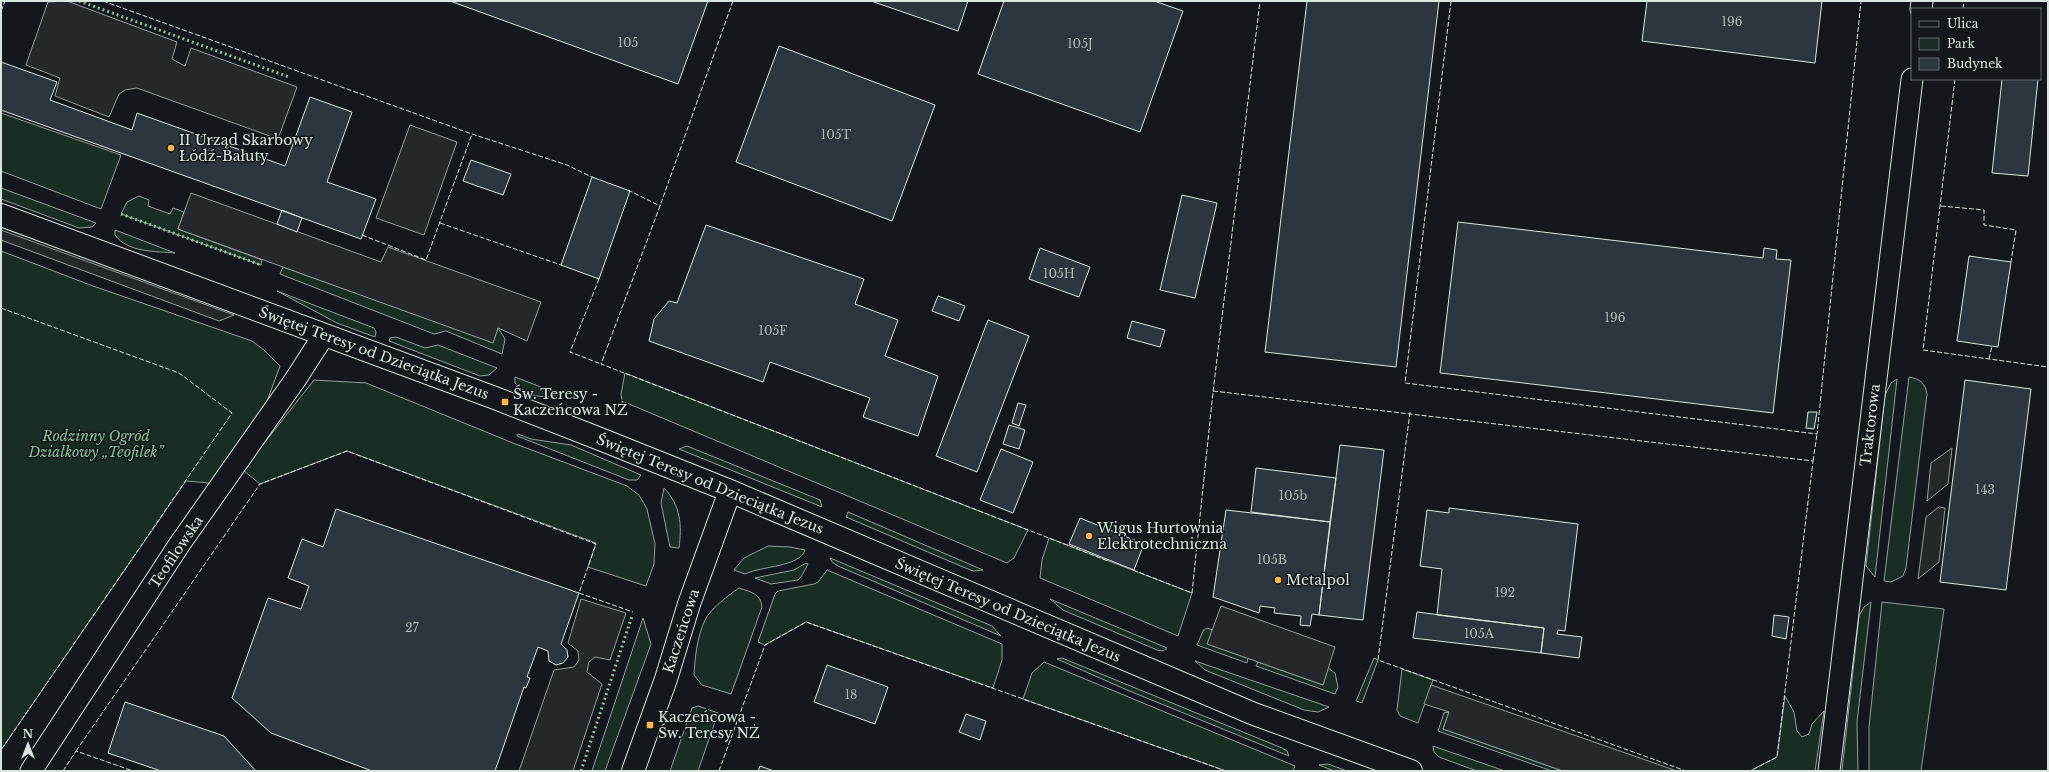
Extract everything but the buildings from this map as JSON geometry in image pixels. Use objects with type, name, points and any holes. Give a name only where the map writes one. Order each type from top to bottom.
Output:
[{"type":"street","name":"Traktorowa","points":[[1829,771],[1912,80]]},
{"type":"street","name":"Świętej Teresy od Dzieciątka Jezus","points":[[1,215],[505,402],[730,491],[1247,711],[1411,771]]},
{"type":"street","name":"Teofilowska","points":[[31,771],[179,546],[295,380],[324,335]]},
{"type":"street","name":"Kaczeńcowa","points":[[633,771],[666,679],[689,604],[730,491]]},
{"type":"green space","points":[[1,113],[121,155],[101,209],[1,171]]},
{"type":"green space","points":[[1,188],[96,223],[92,227],[79,228],[1,199]]},
{"type":"green space","points":[[139,196],[149,200],[148,206],[170,214],[173,208],[184,212],[178,229],[262,260],[261,265],[121,214],[127,202]]},
{"type":"green space","points":[[115,230],[175,253],[143,250],[127,245],[115,235]]},
{"type":"green space","name":"Rodzinny Ogród Działkowy „Teofilek”","points":[[1,251],[93,286],[252,341],[264,350],[280,366],[266,404],[210,483],[186,481],[1,750]]},
{"type":"green space","points":[[283,267],[493,342],[498,328],[505,339],[502,354],[446,331],[434,334],[280,274]]},
{"type":"green space","points":[[277,291],[374,328],[376,332],[375,337],[337,323]]},
{"type":"green space","points":[[396,337],[425,348],[438,345],[497,368],[489,375],[480,376],[389,341],[390,338]]},
{"type":"green space","points":[[625,373],[1028,530],[1014,558],[1007,563],[622,401],[621,394]]},
{"type":"green space","points":[[515,377],[559,394],[541,397],[530,394],[515,383]]},
{"type":"green space","points":[[1909,377],[1921,382],[1925,387],[1927,394],[1906,568],[1903,576],[1891,582],[1884,581]]},
{"type":"green space","points":[[1897,379],[1875,577],[1866,566],[1885,395],[1891,383]]},
{"type":"green space","points":[[314,380],[366,383],[513,443],[627,486],[639,495],[647,509],[655,544],[654,564],[646,586],[588,567],[596,543],[347,451],[260,484],[243,470]]},
{"type":"green space","points":[[518,434],[531,439],[571,445],[641,475],[637,480],[629,480],[517,436]]},
{"type":"green space","points":[[687,446],[820,500],[822,507],[679,449]]},
{"type":"green space","points":[[664,488],[674,502],[679,516],[679,548],[670,547],[661,503]]},
{"type":"green space","points":[[848,512],[983,570],[973,571],[846,517]]},
{"type":"green space","points":[[1049,538],[1192,593],[1178,636],[1040,578],[1042,560]]},
{"type":"green space","points":[[768,546],[790,547],[805,550],[802,556],[788,563],[745,574],[734,570],[744,558]]},
{"type":"green space","points":[[830,558],[992,626],[1001,636],[838,566],[832,562]]},
{"type":"green space","points":[[806,563],[808,564],[798,580],[771,584],[755,578],[794,570]]},
{"type":"green space","points":[[827,570],[1002,644],[1002,660],[993,688],[806,622],[765,645],[758,642],[775,594],[778,591],[814,584],[818,582]]},
{"type":"green space","points":[[739,588],[751,592],[757,596],[760,599],[762,607],[731,694],[702,685],[694,675],[694,668],[698,640],[707,616],[725,598]]},
{"type":"green space","points":[[1050,599],[1167,648],[1163,651],[1157,650],[1063,610]]},
{"type":"green space","points":[[1871,602],[1857,722],[1858,771],[1842,771],[1859,616],[1864,607]]},
{"type":"green space","points":[[1882,602],[1944,609],[1921,771],[1869,771],[1869,727]]},
{"type":"green space","points":[[643,618],[651,644],[605,771],[592,771]]},
{"type":"green space","points":[[1207,628],[1213,630],[1208,644],[1248,658],[1247,663],[1197,645],[1203,631]]},
{"type":"green space","points":[[1062,658],[1282,748],[1287,751],[1289,756],[1127,690],[1057,659]]},
{"type":"green space","points":[[1374,658],[1378,660],[1362,703],[1356,701]]},
{"type":"green space","points":[[1195,661],[1329,707],[1318,712],[1304,710],[1205,670]]},
{"type":"green space","points":[[1044,662],[1295,766],[1293,771],[1226,771],[1023,699],[1032,673]]},
{"type":"green space","points":[[1258,662],[1323,685],[1328,668],[1335,673],[1338,687],[1335,694],[1256,666]]},
{"type":"green space","points":[[1402,669],[1433,680],[1418,723],[1400,716],[1397,710]]},
{"type":"green space","points":[[1785,696],[1794,712],[1797,731],[1802,737],[1809,734],[1812,724],[1824,711],[1815,771],[1750,771],[1777,757]]},
{"type":"green space","points":[[698,706],[718,713],[698,771],[670,771],[692,708]]},
{"type":"green space","points":[[1449,712],[1443,729],[1563,771],[1552,771],[1438,731],[1444,713]]},
{"type":"green space","points":[[1433,746],[1505,771],[1477,771],[1439,757],[1434,752]]},
{"type":"green space","points":[[1328,764],[1347,771],[1334,771],[1319,765]]},
{"type":"shaded area","points":[[67,1],[177,42],[172,59],[185,66],[191,48],[297,87],[278,139],[137,88],[125,90],[119,94],[109,117],[55,96],[60,78],[26,65],[48,2]]},
{"type":"shaded area","points":[[410,125],[457,142],[424,235],[376,218]]},
{"type":"shaded area","points":[[191,193],[381,262],[388,247],[541,302],[527,341],[498,328],[493,343],[178,229]]},
{"type":"shaded area","points":[[1,230],[234,315],[219,321],[1,240]]},
{"type":"shaded area","points":[[1952,448],[1948,484],[1927,501],[1931,463]]},
{"type":"shaded area","points":[[1939,507],[1945,508],[1939,562],[1918,579],[1926,517]]},
{"type":"shaded area","points":[[581,599],[626,613],[610,660],[595,657],[589,662],[587,672],[602,684],[573,771],[519,771],[554,670],[574,667],[579,660],[578,651],[568,643]]},
{"type":"shaded area","points":[[1221,606],[1335,647],[1323,685],[1207,644]]},
{"type":"shaded area","points":[[1431,685],[1677,771],[1563,771],[1443,729],[1449,712],[1424,704]]},
{"type":"hedge","points":[[79,1],[289,77]]},
{"type":"hedge","points":[[121,214],[261,265]]},
{"type":"hedge","points":[[581,771],[632,616]]},
{"type":"fence","points":[[1,11],[5,1]]},
{"type":"fence","points":[[103,1],[472,134],[567,165],[594,178]]},
{"type":"fence","points":[[733,1],[660,206],[601,364],[1108,561]]},
{"type":"fence","points":[[1133,570],[1192,593],[1213,392],[1260,1]]},
{"type":"fence","points":[[1451,1],[1405,383],[1817,434],[1861,1]]},
{"type":"fence","points":[[1963,8],[1964,1]]},
{"type":"fence","points":[[1955,80],[1923,350],[2048,367]]},
{"type":"fence","points":[[362,235],[426,260],[472,134]]},
{"type":"fence","points":[[628,190],[660,206],[661,205]]},
{"type":"fence","points":[[1941,206],[1984,210],[1984,225],[2016,230],[2011,262]]},
{"type":"fence","points":[[440,223],[561,265]]},
{"type":"fence","points":[[599,279],[570,352],[601,364]]},
{"type":"fence","points":[[1,308],[179,373],[232,413],[1,750]]},
{"type":"fence","points":[[1989,359],[1992,346]]},
{"type":"fence","points":[[1213,391],[1813,461],[1777,757],[1750,771]]},
{"type":"fence","points":[[1410,412],[1378,660],[1686,771]]},
{"type":"fence","points":[[1813,461],[1817,434]]},
{"type":"fence","points":[[76,751],[260,484],[347,451],[596,544],[579,593],[633,612]]},
{"type":"fence","points":[[719,771],[765,645],[806,622],[1226,771]]},
{"type":"fence","points":[[63,771],[76,751],[133,771]]},
{"type":"place","name":"II Urząd Skarbowy Łódź-Bałuty","points":[[171,148]]},
{"type":"place","name":"Św. Teresy - Kaczeńcowa NŻ","points":[[505,402]]},
{"type":"place","name":"Wigus Hurtownia Elektrotechniczna","points":[[1089,536]]},
{"type":"place","name":"Metalpol","points":[[1278,580]]},
{"type":"place","name":"Kaczeńcowa - Św. Teresy NŻ","points":[[650,725]]}]
